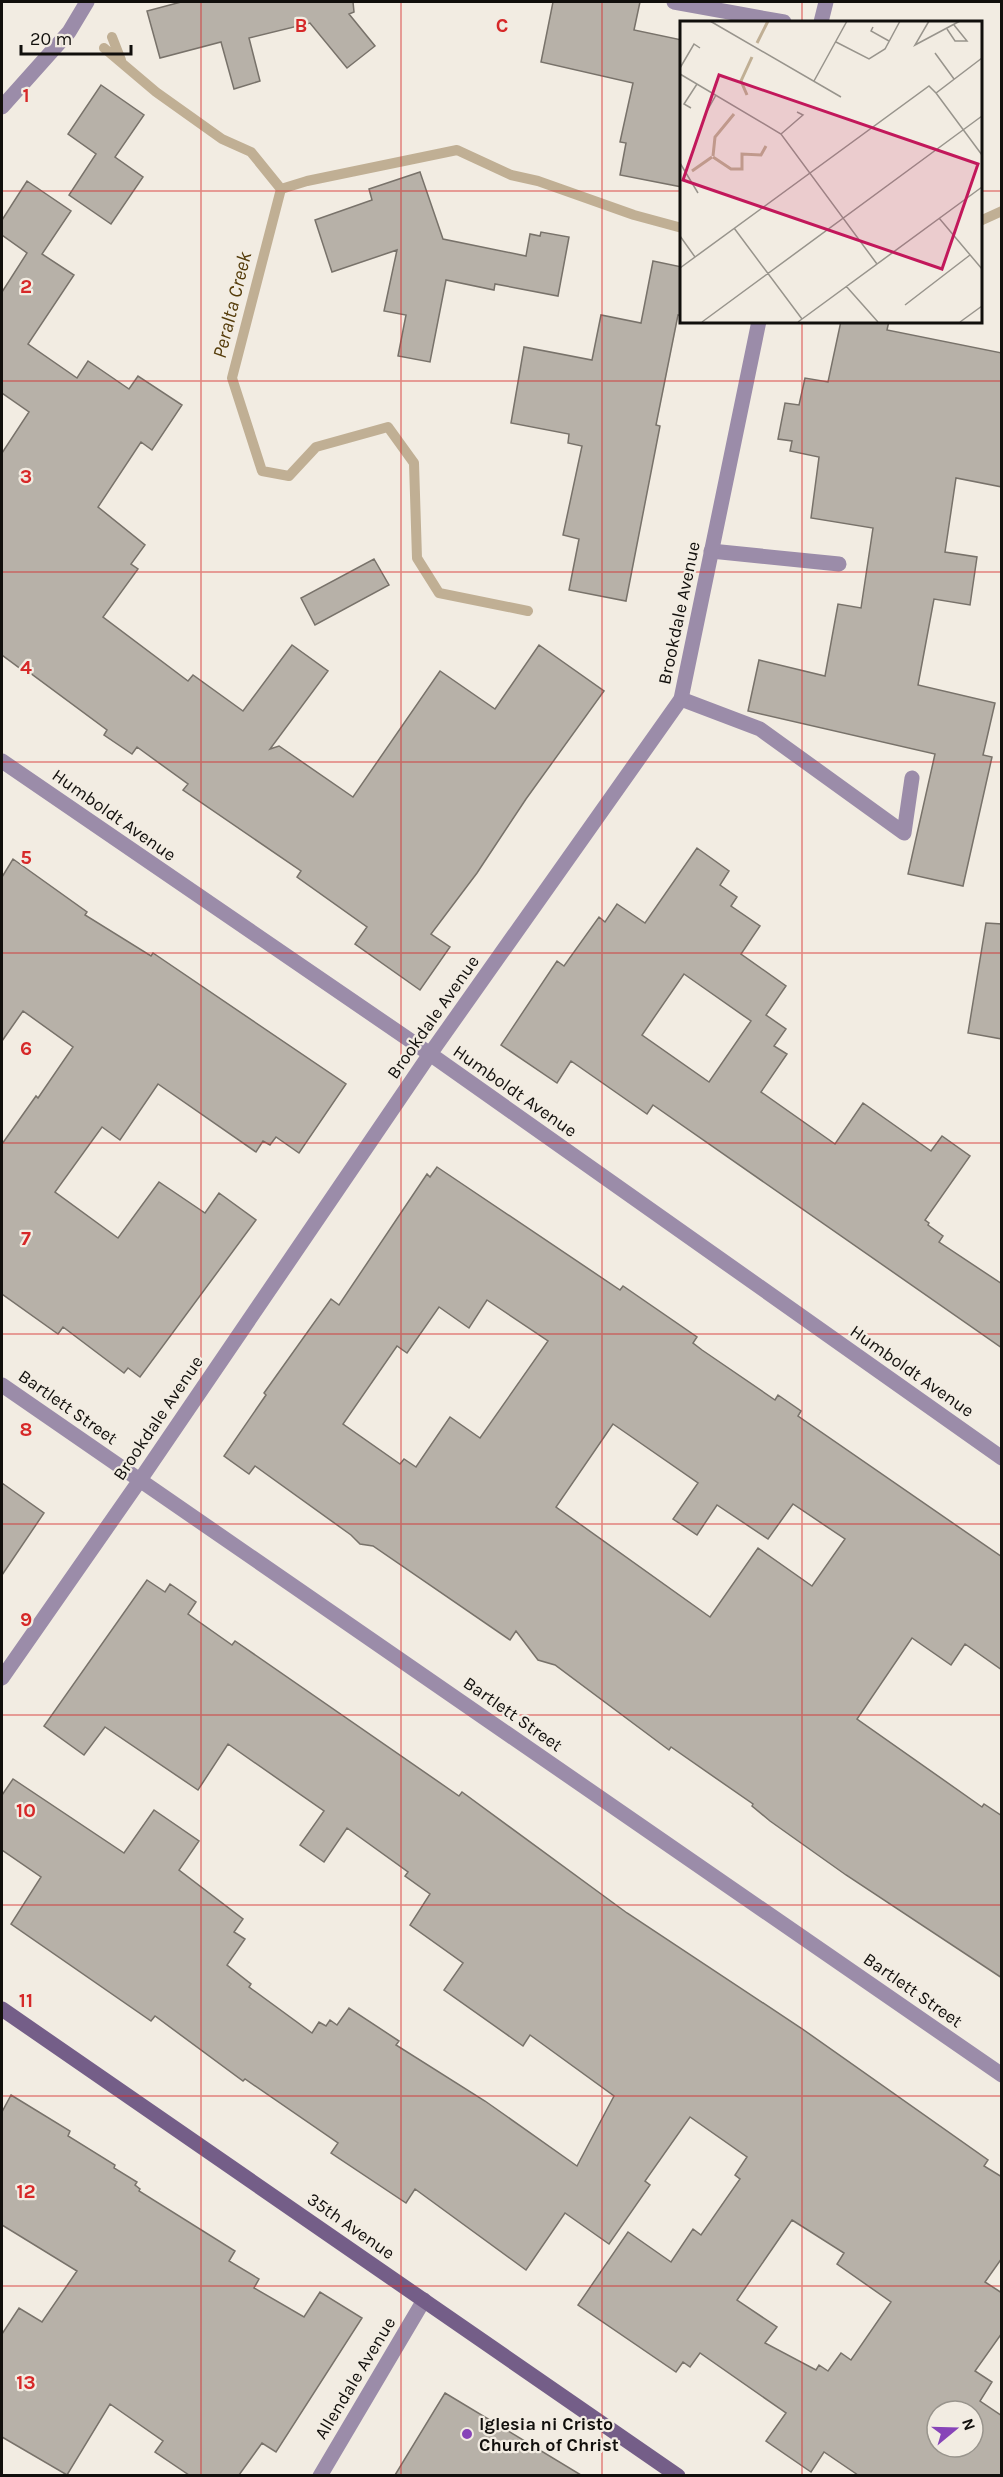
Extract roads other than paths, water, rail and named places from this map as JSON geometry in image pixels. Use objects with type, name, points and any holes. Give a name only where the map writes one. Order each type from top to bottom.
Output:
[{"type":"main road","name":"35th Avenue","points":[[2,2009],[678,2475]]},
{"type":"street","points":[[2,107],[69,32],[87,2]]},
{"type":"street","points":[[674,2],[778,21]]},
{"type":"street","points":[[821,21],[826,2]]},
{"type":"street","name":"Brookdale Avenue","points":[[2,1678],[140,1480],[430,1054],[681,699],[759,322]]},
{"type":"street","points":[[711,551],[839,564]]},
{"type":"street","points":[[681,699],[760,729],[904,833],[912,778]]},
{"type":"street","name":"Humboldt Avenue","points":[[2,761],[430,1054],[1002,1458]]},
{"type":"street","name":"Bartlett Street","points":[[2,1385],[1002,2075]]},
{"type":"street","name":"Allendale Avenue","points":[[320,2475],[424,2300]]},
{"type":"waterway","name":"Peralta Creek","points":[[112,37],[121,60]]},
{"type":"waterway","name":"Peralta Creek","points":[[104,48],[156,92],[222,139],[251,152],[281,189]]},
{"type":"waterway","points":[[281,189],[307,181],[457,150],[511,175],[538,181],[634,215],[680,227]]},
{"type":"waterway","name":"Peralta Creek","points":[[281,189],[232,378],[262,471],[289,476],[316,447],[388,427],[414,463],[417,558],[439,593],[528,611]]},
{"type":"waterway","points":[[982,220],[1002,211]]},
{"type":"place","name":"Iglesia ni Cristo Church of Christ","points":[[467,2434]]}]
